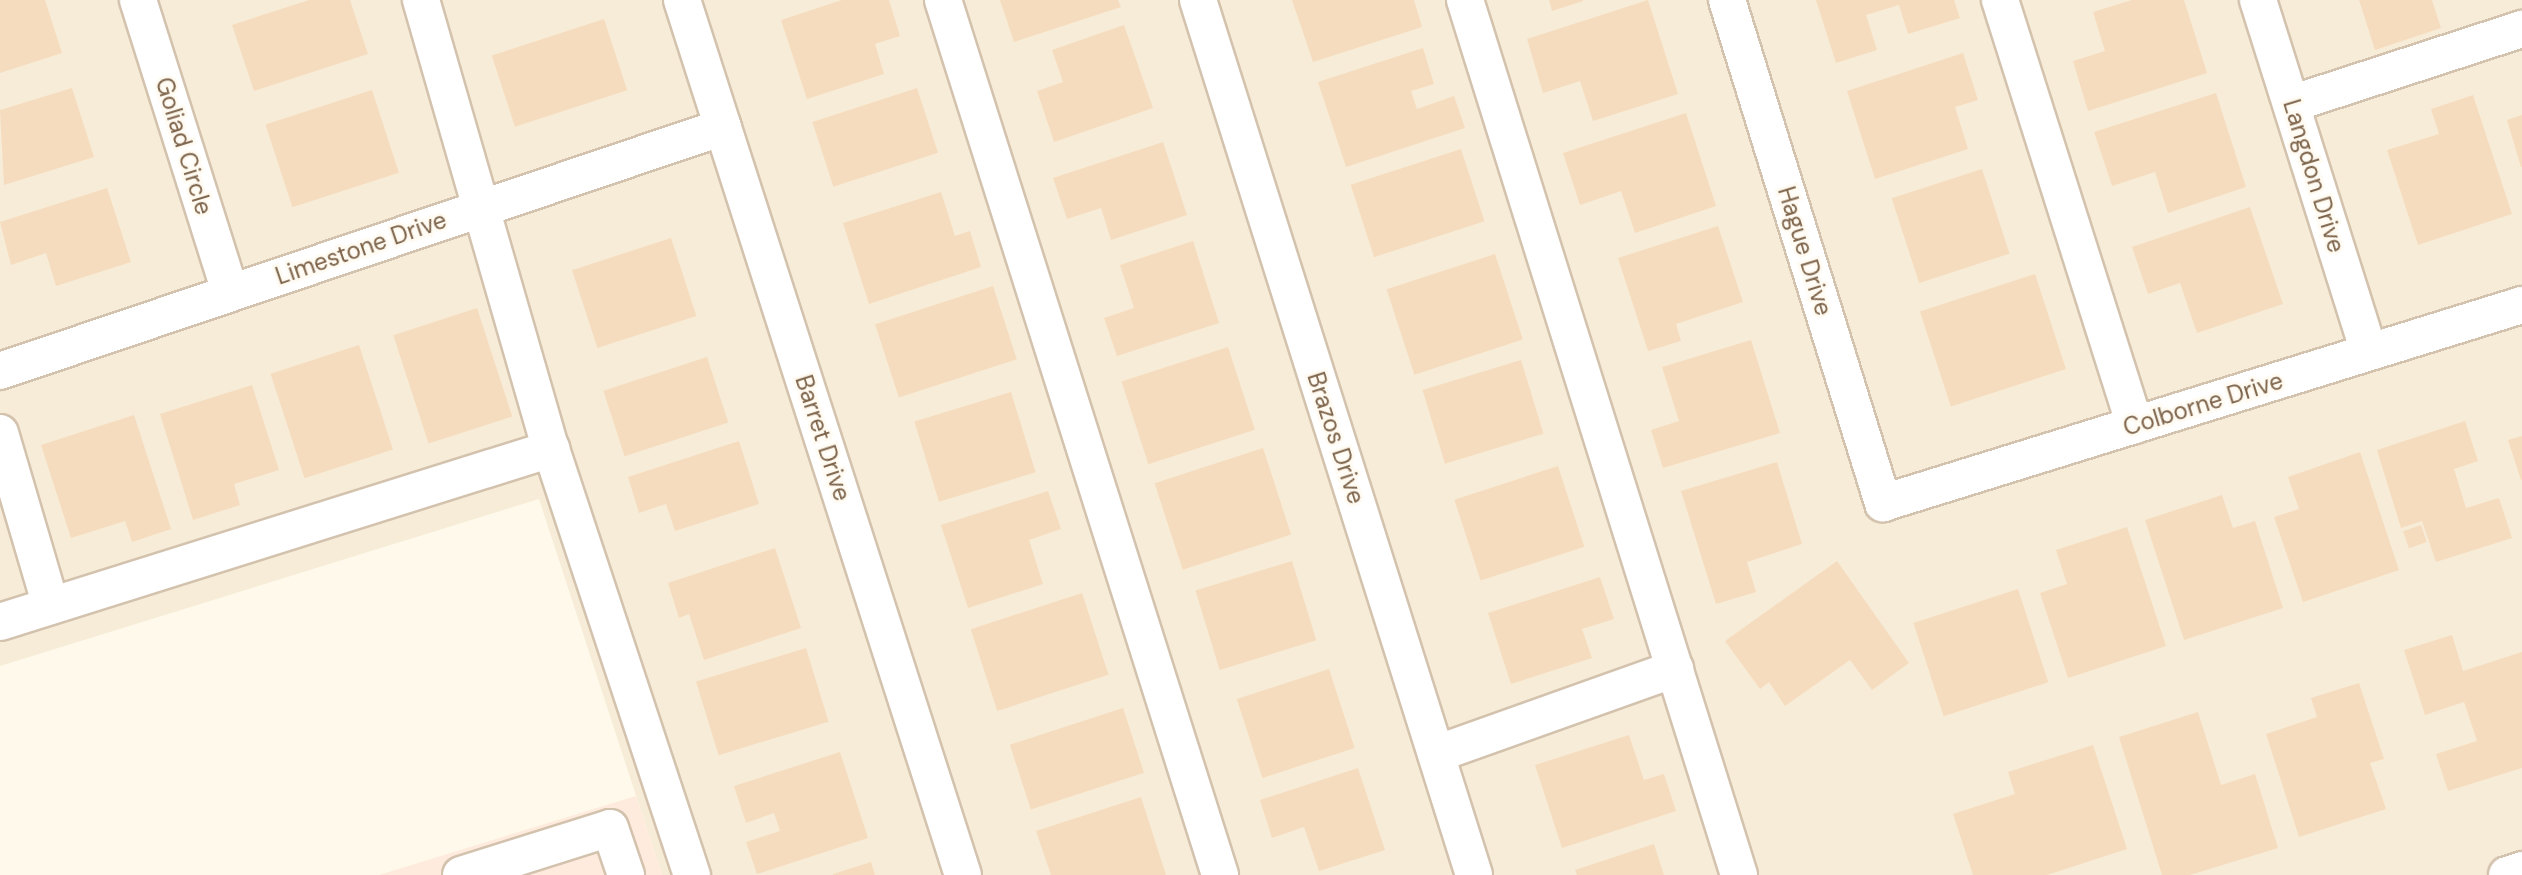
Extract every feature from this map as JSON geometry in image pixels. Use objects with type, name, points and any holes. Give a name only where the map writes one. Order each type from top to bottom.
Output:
[{"type":"street","name":"Goliad Circle","points":[[138,0],[230,292]]},
{"type":"street","points":[[421,0],[485,207],[551,449],[692,875]]},
{"type":"street","name":"Barret Drive","points":[[682,0],[963,875]]},
{"type":"street","points":[[943,0],[1220,875]]},
{"type":"street","name":"Brazos Drive","points":[[1198,0],[1474,875]]},
{"type":"street","points":[[1465,0],[1739,875]]},
{"type":"street","name":"Hague Drive","points":[[1727,0],[1883,503]]},
{"type":"street","points":[[2000,0],[2135,425]]},
{"type":"street","name":"Langdon Drive","points":[[2258,0],[2369,352]]},
{"type":"street","points":[[2291,104],[2522,29]]},
{"type":"street","name":"Limestone Drive","points":[[0,371],[723,127]]},
{"type":"street","name":"Colborne Drive","points":[[1883,503],[2522,305]]},
{"type":"street","points":[[0,433],[51,606]]},
{"type":"street","points":[[0,622],[551,449]]},
{"type":"street","points":[[1436,754],[1675,669]]},
{"type":"street","points":[[461,875],[610,828],[626,875]]},
{"type":"street","points":[[2507,875],[2522,870]]},
{"type":"shaded area","points":[[0,0],[2522,0],[2522,875],[662,875],[539,499],[0,666]]},
{"type":"shaded area","points":[[636,796],[662,875],[379,875]]},
{"type":"building","points":[[0,0],[45,0],[62,53],[0,73]]},
{"type":"building","points":[[309,0],[350,0],[368,54],[254,91],[232,25]]},
{"type":"building","points":[[842,0],[889,0],[900,36],[875,44],[884,74],[807,99],[781,20]]},
{"type":"building","points":[[1000,0],[1118,0],[1121,7],[1014,42]]},
{"type":"building","points":[[1292,0],[1414,0],[1422,27],[1313,62]]},
{"type":"building","points":[[1549,0],[1583,0],[1583,1],[1552,11]]},
{"type":"building","points":[[1648,0],[1678,94],[1593,121],[1580,81],[1543,93],[1527,39]]},
{"type":"building","points":[[1816,0],[1954,0],[1960,18],[1908,34],[1899,5],[1866,15],[1877,50],[1836,63]]},
{"type":"building","points":[[2132,0],[2184,0],[2207,73],[2088,111],[2073,61],[2105,51],[2093,12]]},
{"type":"building","points":[[2359,0],[2432,0],[2441,28],[2375,50]]},
{"type":"building","points":[[604,19],[627,90],[515,127],[492,55]]},
{"type":"building","points":[[1124,25],[1153,108],[1054,142],[1037,91],[1063,82],[1052,50]]},
{"type":"building","points":[[1423,48],[1434,84],[1411,91],[1417,109],[1454,96],[1465,128],[1346,167],[1318,82]]},
{"type":"building","points":[[1963,53],[1978,100],[1955,107],[1968,149],[1875,179],[1847,91]]},
{"type":"building","points":[[72,88],[94,157],[4,185],[0,110]]},
{"type":"building","points":[[917,88],[938,153],[833,187],[812,122]]},
{"type":"building","points":[[372,90],[399,173],[292,207],[265,125]]},
{"type":"building","points":[[2216,93],[2246,187],[2168,213],[2155,172],[2112,186],[2094,132]]},
{"type":"building","points":[[2473,95],[2512,214],[2418,245],[2387,150],[2439,134],[2431,109]]},
{"type":"building","points":[[1686,113],[1716,206],[1635,233],[1621,191],[1580,205],[1563,153]]},
{"type":"building","points":[[2522,115],[2522,167],[2521,167],[2507,120]]},
{"type":"building","points":[[1163,142],[1187,215],[1111,240],[1101,208],[1067,219],[1053,178]]},
{"type":"building","points":[[1461,149],[1484,221],[1374,257],[1351,185]]},
{"type":"building","points":[[1982,169],[2010,254],[1919,283],[1892,198]]},
{"type":"building","points":[[107,188],[131,262],[56,286],[46,253],[11,265],[0,222]]},
{"type":"building","points":[[941,192],[955,236],[970,231],[981,267],[869,304],[843,223]]},
{"type":"building","points":[[2250,207],[2283,304],[2197,333],[2180,283],[2148,294],[2132,247]]},
{"type":"building","points":[[1718,226],[1743,302],[1676,324],[1681,341],[1648,351],[1618,258]]},
{"type":"building","points":[[671,238],[696,316],[597,348],[572,270]]},
{"type":"building","points":[[1193,241],[1219,323],[1117,356],[1104,318],[1134,308],[1120,265]]},
{"type":"building","points":[[1495,254],[1523,340],[1414,375],[1387,289]]},
{"type":"building","points":[[2035,274],[2066,369],[1951,406],[1920,311]]},
{"type":"building","points":[[993,286],[1017,359],[899,398],[875,324]]},
{"type":"building","points":[[477,308],[512,416],[429,444],[393,335]]},
{"type":"building","points":[[1751,340],[1780,433],[1663,468],[1651,430],[1679,421],[1662,367]]},
{"type":"building","points":[[359,345],[393,450],[305,478],[271,374]]},
{"type":"building","points":[[1228,347],[1255,430],[1148,464],[1121,382]]},
{"type":"building","points":[[707,357],[728,423],[625,456],[603,391]]},
{"type":"building","points":[[1521,360],[1544,434],[1445,464],[1423,390]]},
{"type":"building","points":[[252,385],[279,470],[234,484],[240,505],[193,520],[160,414]]},
{"type":"building","points":[[1011,392],[1036,472],[939,502],[914,422]]},
{"type":"building","points":[[134,415],[171,529],[132,542],[125,521],[71,538],[41,445]]},
{"type":"building","points":[[2465,421],[2478,461],[2454,469],[2466,508],[2499,498],[2512,538],[2436,562],[2422,521],[2401,528],[2377,450]]},
{"type":"building","points":[[2522,436],[2522,480],[2521,480],[2508,440]]},
{"type":"building","points":[[739,441],[759,504],[675,531],[666,504],[639,513],[628,477]]},
{"type":"building","points":[[1263,448],[1291,535],[1183,570],[1155,483]]},
{"type":"building","points":[[2360,452],[2399,570],[2303,602],[2274,517],[2299,509],[2288,477]]},
{"type":"building","points":[[1777,462],[1802,544],[1747,562],[1756,592],[1716,604],[1681,491]]},
{"type":"building","points":[[1558,466],[1584,547],[1481,581],[1454,500]]},
{"type":"building","points":[[1048,491],[1061,529],[1029,540],[1043,584],[968,608],[941,525]]},
{"type":"building","points":[[2222,495],[2233,528],[2255,521],[2283,608],[2184,640],[2145,520]]},
{"type":"building","points":[[2421,525],[2427,542],[2409,548],[2403,531]]},
{"type":"building","points":[[2127,527],[2166,646],[2068,678],[2040,593],[2067,584],[2056,550]]},
{"type":"building","points":[[775,548],[801,628],[704,660],[689,614],[679,618],[668,583]]},
{"type":"building","points":[[1292,561],[1316,640],[1220,670],[1195,591]]},
{"type":"building","points":[[1837,561],[1909,663],[1872,690],[1850,660],[1785,706],[1769,682],[1760,689],[1725,641]]},
{"type":"building","points":[[1600,577],[1614,619],[1582,629],[1592,658],[1511,684],[1488,613]]},
{"type":"building","points":[[2018,589],[2048,682],[1944,716],[1913,623]]},
{"type":"building","points":[[1082,593],[1109,675],[997,711],[971,629]]},
{"type":"building","points":[[2452,635],[2463,671],[2522,652],[2522,768],[2448,791],[2436,754],[2477,741],[2464,702],[2425,715],[2404,650]]},
{"type":"building","points":[[806,648],[829,722],[719,755],[696,682]]},
{"type":"building","points":[[1329,669],[1355,748],[1262,778],[1237,699]]},
{"type":"building","points":[[2359,683],[2384,759],[2370,763],[2386,809],[2299,837],[2266,734],[2317,717],[2311,698]]},
{"type":"building","points":[[1123,708],[1144,773],[1031,809],[1010,745]]},
{"type":"building","points":[[2198,712],[2221,785],[2255,774],[2278,848],[2190,875],[2162,875],[2119,737]]},
{"type":"building","points":[[1629,735],[1644,780],[1664,774],[1676,811],[1562,848],[1535,765]]},
{"type":"building","points":[[2093,745],[2127,849],[2047,875],[1973,875],[1953,814],[2015,794],[2008,772]]},
{"type":"building","points":[[840,752],[868,838],[757,874],[746,842],[780,831],[774,813],[746,823],[734,786]]},
{"type":"building","points":[[1358,768],[1385,850],[1319,871],[1304,827],[1272,838],[1260,800]]},
{"type":"building","points":[[1141,797],[1166,875],[1051,875],[1036,831]]},
{"type":"building","points":[[1654,844],[1664,875],[1577,875],[1575,870]]},
{"type":"building","points":[[871,862],[875,875],[833,875],[833,874]]}]
